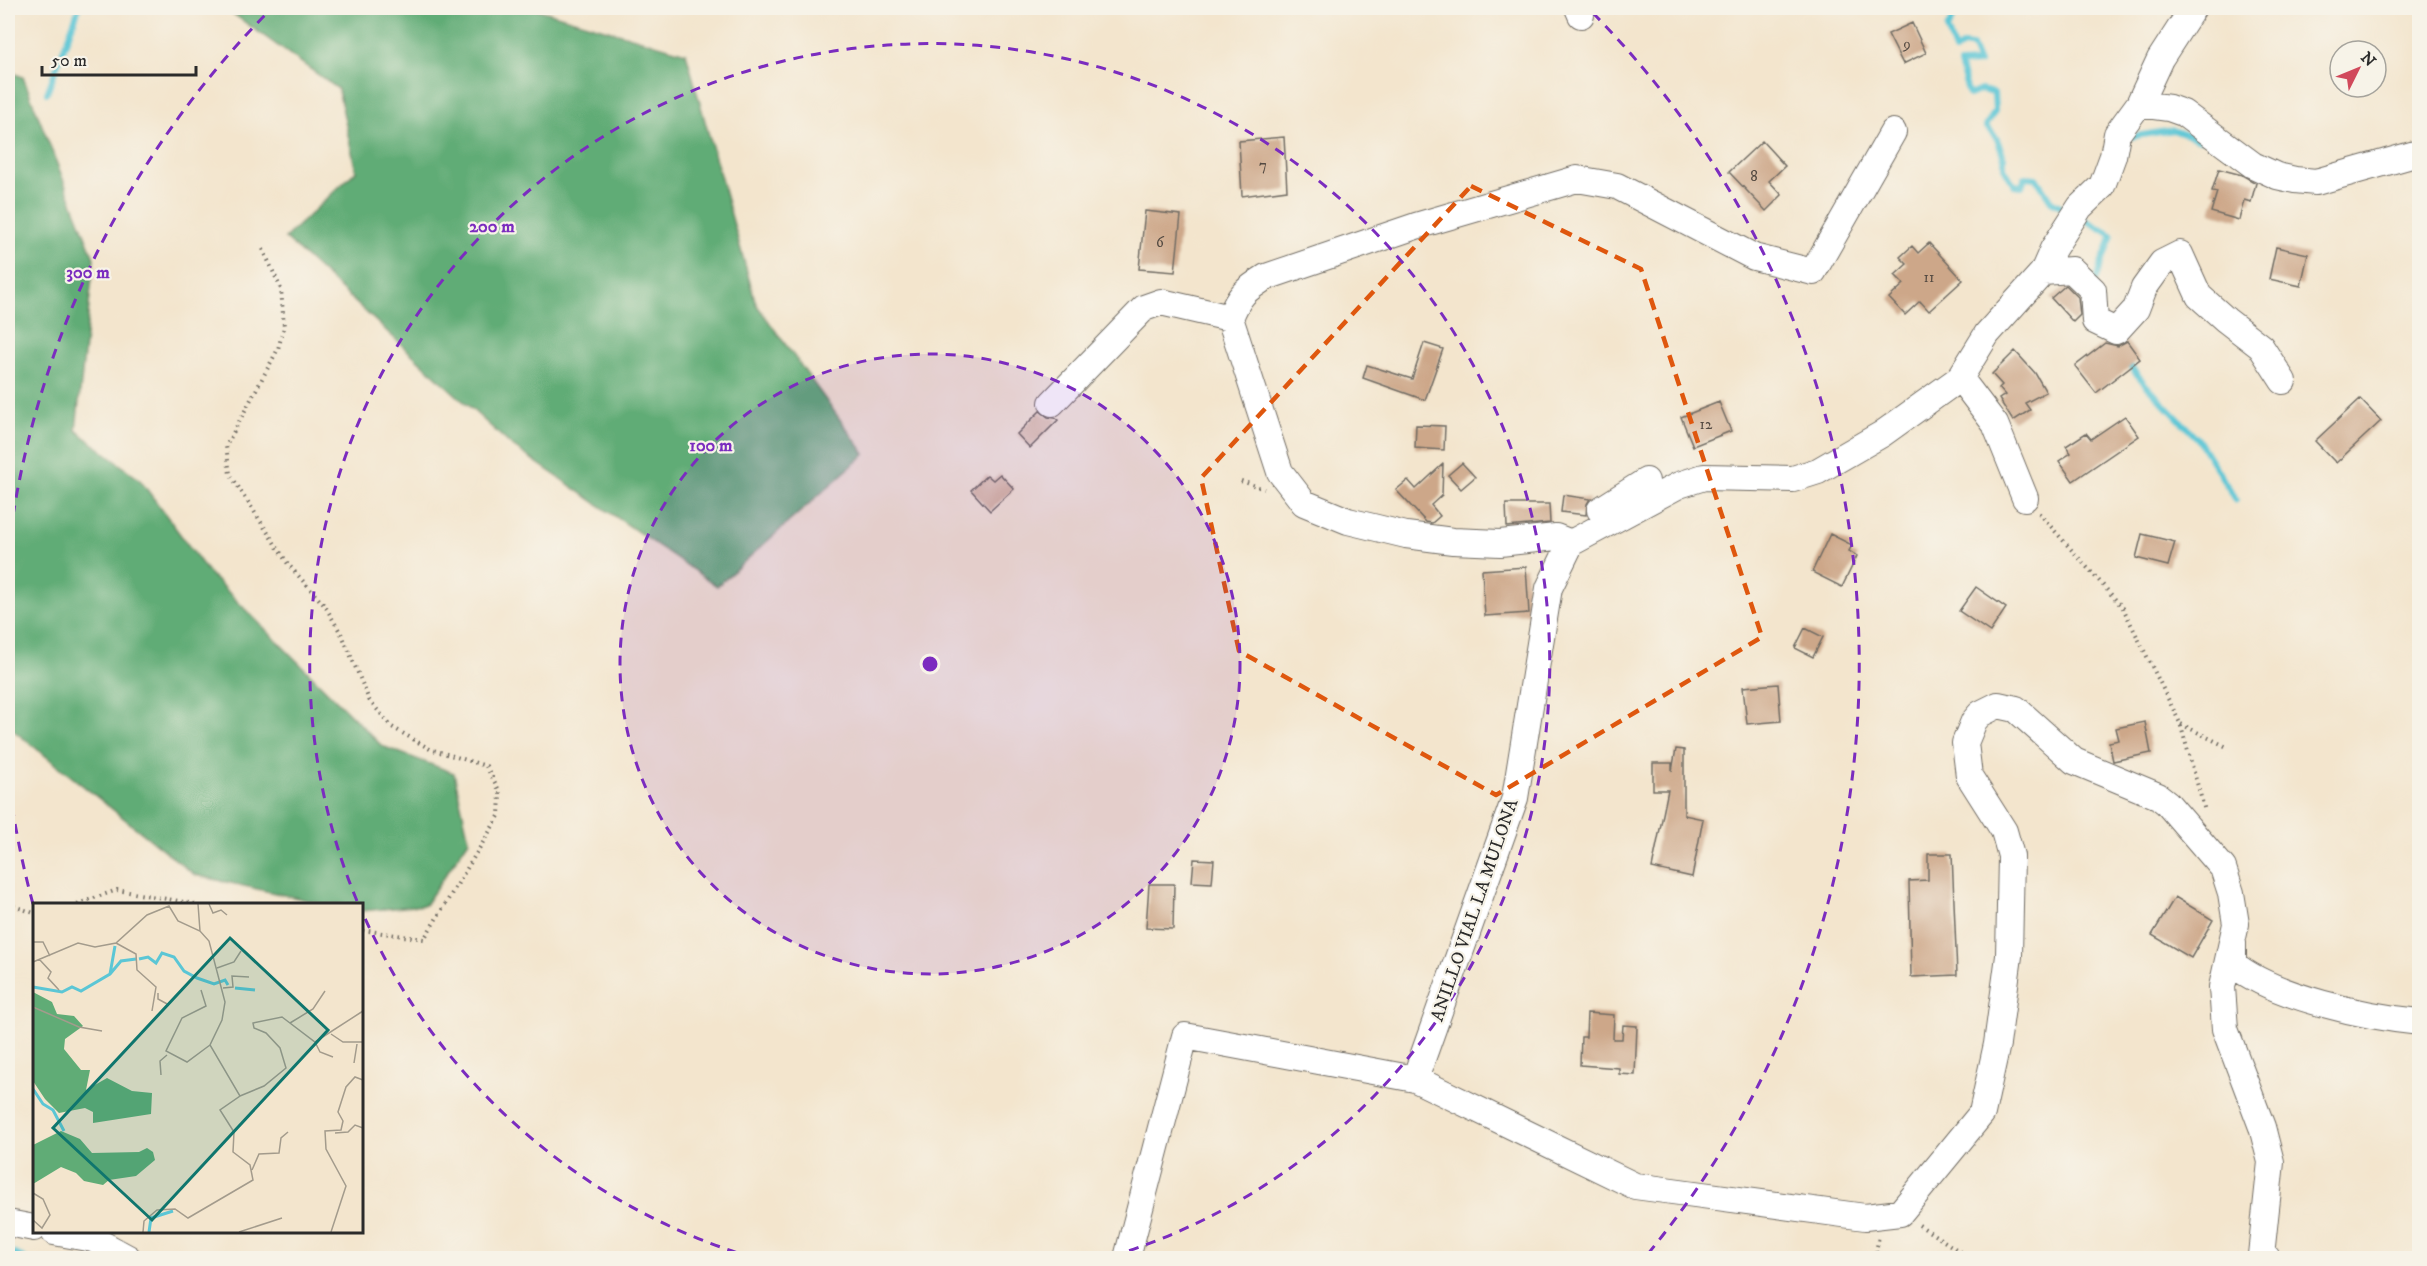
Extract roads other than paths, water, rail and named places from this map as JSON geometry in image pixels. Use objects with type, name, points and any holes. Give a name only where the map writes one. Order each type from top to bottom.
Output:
[{"type":"street","points":[[1893,132],[1814,272],[1754,256],[1617,186],[1577,178],[1416,226],[1266,277],[1245,289],[1236,301],[1230,318],[1280,472],[1304,502],[1348,521],[1406,535],[1453,541],[1500,543],[1563,540],[1679,485],[1704,477],[1793,479],[1818,471],[1882,434],[1960,378],[1987,334],[2043,272],[2053,249],[2080,207],[2102,186],[2115,145],[2139,104],[2160,59],[2193,8]]},
{"type":"street","points":[[2139,104],[2169,108],[2183,113],[2253,165],[2277,176],[2316,182],[2415,154]]},
{"type":"street","points":[[2043,272],[2072,270],[2093,290],[2095,321],[2116,331],[2136,309],[2144,288],[2162,263],[2180,254],[2199,296],[2261,347],[2283,381]]},
{"type":"street","points":[[1052,403],[1144,308],[1161,302],[1230,318]]},
{"type":"street","points":[[1960,378],[1995,424],[2025,498]]},
{"type":"street","points":[[1563,540],[1646,481]]},
{"type":"street","name":"ANILLO VIAL LA MULONA","points":[[1415,1079],[1515,798],[1549,588],[1563,540]]},
{"type":"street","points":[[1127,1258],[1185,1036],[1415,1079],[1635,1186],[1865,1217],[1900,1213],[1982,1113],[1997,1044],[2009,956],[2011,856],[2004,831],[1969,776],[1965,743],[1971,727],[1980,714],[1998,705],[2016,710],[2074,761],[2158,796],[2166,803],[2223,868],[2231,893],[2236,924],[2233,964],[2245,974],[2278,990],[2380,1018],[2420,1022]]},
{"type":"street","points":[[2234,942],[2222,987],[2225,1029],[2262,1127],[2271,1162],[2263,1257]]},
{"type":"street","points":[[8,1223],[33,1228]]},
{"type":"street","points":[[60,1233],[93,1239],[128,1258]]},
{"type":"waterway","points":[[47,93],[79,8]]},
{"type":"waterway","points":[[1958,8],[1947,29],[1955,51],[1963,45],[1972,46],[1979,63],[1960,64],[1969,95],[1981,90],[1994,93],[1995,111],[1986,126],[1997,139],[2004,158],[2004,168],[2014,185],[2022,186],[2025,177],[2036,178],[2051,201],[2071,212]]},
{"type":"waterway","points":[[2123,138],[2173,130],[2200,140]]},
{"type":"waterway","points":[[2080,217],[2112,235],[2094,283]]},
{"type":"waterway","points":[[2125,360],[2198,439],[2236,500]]},
{"type":"waterway","points":[[8,1251],[24,1258]]}]
